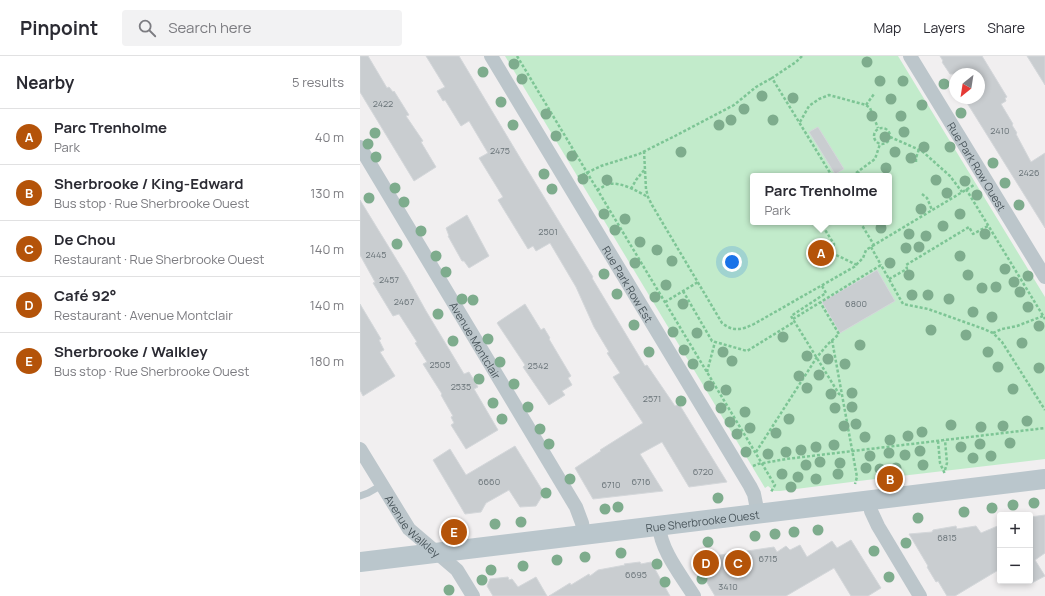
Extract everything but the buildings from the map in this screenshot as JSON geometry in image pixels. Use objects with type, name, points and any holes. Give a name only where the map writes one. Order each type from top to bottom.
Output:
[{"type":"main road","name":"Rue Sherbrooke Ouest","points":[[360,562],[1045,479]]},
{"type":"street","name":"Rue Park Row Est","points":[[491,56],[750,486],[754,494],[758,514]]},
{"type":"street","name":"Rue Park Row Ouest","points":[[910,56],[1045,277]]},
{"type":"street","name":"Avenue Montclair","points":[[360,147],[576,507],[584,535]]},
{"type":"street","name":"Avenue Walkley","points":[[360,448],[408,529],[457,570],[473,596]]},
{"type":"street","points":[[869,501],[871,511],[878,526],[920,596]]},
{"type":"street","points":[[659,526],[661,538],[666,551],[694,596]]},
{"type":"lane","points":[[360,496],[368,494],[382,485]]},
{"type":"path","points":[[517,56],[756,452],[775,485],[771,492]]},
{"type":"path","points":[[578,177],[587,172],[644,151],[734,105],[756,87],[796,62],[802,56]]},
{"type":"path","points":[[772,78],[799,123],[822,157],[830,173]]},
{"type":"path","points":[[866,104],[874,94]]},
{"type":"path","points":[[799,123],[813,102],[829,95],[850,101],[855,100],[866,104],[870,108],[878,128]]},
{"type":"path","points":[[883,127],[888,130],[890,138],[886,143],[880,144],[875,141],[873,136],[874,132],[878,128],[883,127]]},
{"type":"path","points":[[890,138],[919,149],[930,157],[950,176],[962,192]]},
{"type":"path","points":[[858,172],[875,159],[880,144]]},
{"type":"path","points":[[916,162],[919,149]]},
{"type":"path","points":[[644,151],[648,198],[722,323],[738,330],[743,330],[754,324],[857,265],[863,258],[866,250],[976,184]]},
{"type":"path","points":[[632,189],[636,180],[645,169]]},
{"type":"path","points":[[597,190],[612,184],[620,185],[632,189],[648,198]]},
{"type":"path","points":[[966,190],[1044,317],[993,333]]},
{"type":"path","points":[[922,194],[927,198],[932,210]]},
{"type":"path","points":[[822,225],[834,244],[832,253],[857,265]]},
{"type":"path","points":[[862,225],[874,245]]},
{"type":"path","points":[[889,279],[907,269],[906,265],[969,227],[973,234],[988,226]]},
{"type":"path","points":[[871,247],[903,304],[928,309],[993,333],[1002,342],[1045,410]]},
{"type":"path","points":[[683,291],[712,341],[747,350],[794,321],[820,302],[881,265]]},
{"type":"path","points":[[882,278],[887,275]]},
{"type":"path","points":[[665,302],[698,282]]},
{"type":"path","points":[[822,286],[826,293],[791,316],[839,394],[842,396]]},
{"type":"path","points":[[756,452],[817,357],[839,334],[820,302]]},
{"type":"path","points":[[832,340],[858,477],[855,484]]},
{"type":"path","points":[[707,372],[715,342]]},
{"type":"path","points":[[753,466],[762,463],[853,451],[1045,428]]},
{"type":"path","points":[[938,441],[940,463],[944,472],[947,463],[945,440]]},
{"type":"path","points":[[940,454],[946,454]]},
{"type":"path","points":[[940,463],[947,463]]},
{"type":"green space","points":[[505,56],[898,56],[1045,297],[1045,459],[884,478],[883,474],[875,475],[875,479],[780,491],[774,491],[768,486],[765,488]]},
{"type":"place","name":"Parc Trenholme","points":[[821,253]]},
{"type":"place","name":"Sherbrooke / King-Edward","points":[[890,479]]},
{"type":"place","name":"Sherbrooke / Walkley","points":[[454,532]]},
{"type":"place","name":"Café 92°","points":[[706,563]]},
{"type":"place","name":"De Chou","points":[[738,563]]}]
